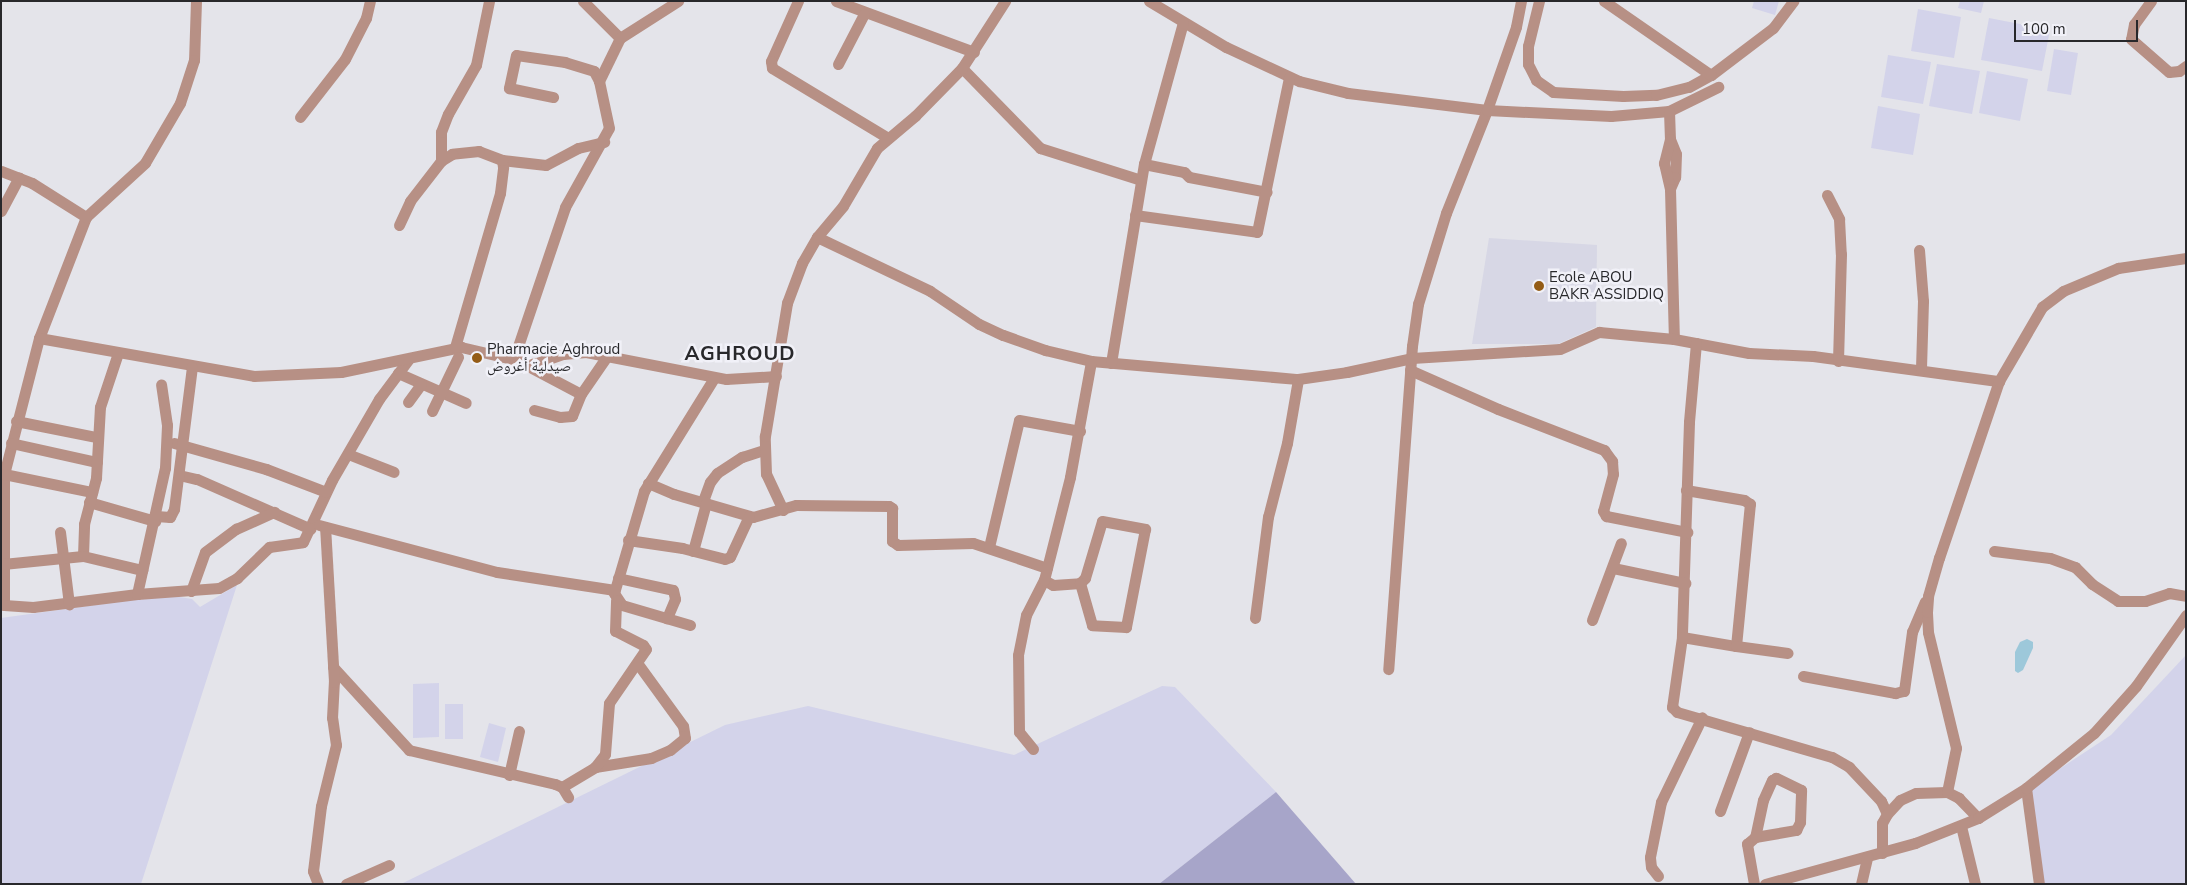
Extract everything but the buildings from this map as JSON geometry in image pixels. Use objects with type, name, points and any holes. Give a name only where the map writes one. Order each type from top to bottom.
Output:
[{"type":"street","points":[[196,1],[196,43],[191,74],[172,121],[145,163],[86,217],[39,338],[10,443],[4,474],[3,564],[6,607],[69,604],[137,594],[220,588],[228,584],[269,547],[303,542],[326,492],[398,373],[408,360]]},
{"type":"street","points":[[300,118],[345,59],[366,18],[370,1]]},
{"type":"street","points":[[440,162],[444,121],[476,65],[489,1]]},
{"type":"street","points":[[583,1],[620,38]]},
{"type":"street","points":[[599,81],[620,38],[678,1]]},
{"type":"street","points":[[798,1],[771,61],[772,68],[888,138]]},
{"type":"street","points":[[836,1],[864,14],[974,52]]},
{"type":"street","points":[[783,510],[766,474],[764,450],[793,282],[817,237],[843,206],[877,148],[915,116],[962,68],[1005,1]]},
{"type":"street","points":[[1149,1],[1183,22],[1289,77],[1348,93],[1487,110],[1611,116],[1669,111],[1718,87]]},
{"type":"street","points":[[1388,669],[1410,370],[1418,304],[1440,231],[1487,110],[1516,27],[1521,1]]},
{"type":"street","points":[[1539,1],[1528,46],[1528,64],[1536,80],[1553,92],[1656,95],[1689,87],[1711,75],[1773,28],[1793,1]]},
{"type":"street","points":[[1604,1],[1711,75]]},
{"type":"street","points":[[2151,1],[2134,24],[2131,40],[2169,72],[2179,71],[2186,66]]},
{"type":"street","points":[[838,64],[864,14]]},
{"type":"street","points":[[1110,363],[1144,164],[1183,22]]},
{"type":"street","points":[[518,361],[570,196],[604,142],[609,128],[599,81],[590,68],[516,55],[509,88],[553,97]]},
{"type":"street","points":[[962,68],[1040,148],[1141,180]]},
{"type":"street","points":[[1134,215],[1253,234],[1259,229],[1289,77]]},
{"type":"street","points":[[1669,111],[1670,139],[1676,161],[1670,189],[1674,338]]},
{"type":"street","points":[[399,225],[410,202],[440,162],[452,154],[471,152],[502,160],[546,165],[578,148],[604,142]]},
{"type":"street","points":[[432,410],[441,393],[456,352],[504,179],[502,160]]},
{"type":"street","points":[[1144,164],[1184,172],[1189,178],[1266,192]]},
{"type":"street","points":[[1,171],[19,177],[86,217]]},
{"type":"street","points":[[1,211],[19,177]]},
{"type":"street","points":[[1826,195],[1839,219],[1841,254],[1838,361]]},
{"type":"street","points":[[817,237],[930,291],[979,324],[1003,335],[1045,350],[1091,361],[1298,378],[1347,372],[1412,358],[1560,349],[1599,332],[1674,338],[1749,353],[1813,356],[1838,361],[1921,369],[2000,381]]},
{"type":"street","points":[[1919,250],[1923,301],[1921,369]]},
{"type":"street","points":[[1803,676],[1895,693],[1904,691],[1912,632],[1928,596],[2000,381],[2042,307],[2063,291],[2118,268],[2186,258]]},
{"type":"street","points":[[39,338],[243,375],[291,376],[340,372],[476,348],[518,361],[542,364],[569,352],[607,356],[714,378],[739,380],[776,376]]},
{"type":"street","points":[[1696,343],[1686,490],[1687,532],[1682,637],[1672,707],[1677,712],[1832,757],[1849,767],[1881,801],[1887,814]]},
{"type":"street","points":[[83,556],[90,497],[97,462],[96,437],[100,407],[118,353]]},
{"type":"street","points":[[534,410],[560,417],[572,416],[582,394],[607,356]]},
{"type":"street","points":[[518,361],[582,394]]},
{"type":"street","points":[[1033,749],[1019,732],[1016,669],[1026,615],[1044,580],[1047,568],[1080,431],[1091,361]]},
{"type":"street","points":[[4,474],[90,497],[156,519],[168,519],[172,515],[179,475],[181,445],[192,367]]},
{"type":"street","points":[[1410,370],[1498,409],[1604,450],[1612,461],[1613,474],[1603,511],[1606,516],[1687,532]]},
{"type":"street","points":[[398,373],[466,403]]},
{"type":"street","points":[[333,668],[409,750],[509,775],[565,792],[595,767],[608,746],[609,703],[638,664],[645,647],[615,631],[615,595],[637,504],[648,482],[714,378]]},
{"type":"street","points":[[1254,618],[1268,517],[1287,443],[1298,378]]},
{"type":"street","points":[[137,594],[156,519],[167,440],[161,384]]},
{"type":"street","points":[[408,402],[421,384]]},
{"type":"street","points":[[989,547],[1019,420],[1080,431]]},
{"type":"street","points":[[16,421],[96,437]]},
{"type":"street","points":[[167,440],[266,469],[326,492]]},
{"type":"street","points":[[10,443],[97,462]]},
{"type":"street","points":[[693,551],[710,482],[717,473],[742,457],[764,450]]},
{"type":"street","points":[[348,454],[394,472]]},
{"type":"street","points":[[179,475],[198,479],[311,526],[325,527],[497,572],[615,595],[667,618],[690,625]]},
{"type":"street","points":[[648,482],[749,516],[783,510],[796,505],[888,506],[892,508],[894,544],[906,546],[958,542],[989,547],[1047,568]]},
{"type":"street","points":[[1686,490],[1750,501],[1736,646]]},
{"type":"street","points":[[191,591],[205,552],[230,533],[274,512]]},
{"type":"street","points":[[628,540],[693,551],[725,559],[730,557],[749,516]]},
{"type":"street","points":[[1044,580],[1053,584],[1080,583],[1085,578],[1102,521],[1145,529],[1126,627],[1092,625],[1080,583]]},
{"type":"street","points":[[318,884],[313,871],[321,806],[336,744],[332,718],[333,668],[325,527]]},
{"type":"street","points":[[60,532],[65,558],[69,604]]},
{"type":"street","points":[[1592,620],[1621,543]]},
{"type":"street","points":[[1994,551],[2050,558],[2075,567],[2092,584],[2118,601],[2145,601],[2169,593],[2186,596]]},
{"type":"street","points":[[3,564],[83,556],[142,570]]},
{"type":"street","points":[[1613,568],[1685,583]]},
{"type":"street","points":[[618,578],[673,590],[675,599],[667,618]]},
{"type":"street","points":[[1928,596],[1928,632],[1956,748],[1946,792]]},
{"type":"street","points":[[1765,884],[1882,853],[1962,826],[2026,788],[2100,726],[2136,686],[2186,615]]},
{"type":"street","points":[[1682,637],[1788,653]]},
{"type":"street","points":[[595,767],[651,758],[670,750],[684,738],[684,726],[638,664]]},
{"type":"street","points":[[1658,876],[1651,867],[1650,857],[1661,802],[1702,718]]},
{"type":"street","points":[[509,775],[519,731]]},
{"type":"street","points":[[1720,812],[1749,732]]},
{"type":"street","points":[[1754,884],[1746,849],[1755,837],[1763,800],[1772,780],[1799,788],[1803,794],[1796,830],[1755,837]]},
{"type":"street","points":[[2026,788],[2039,884]]},
{"type":"street","points":[[1882,853],[1882,823],[1887,814],[1900,800],[1916,793],[1946,792],[1959,798],[1978,818]]},
{"type":"street","points":[[1962,826],[1975,884]]},
{"type":"street","points":[[1861,884],[1867,857]]},
{"type":"street","points":[[346,884],[389,865]]},
{"type":"shaded area","points":[[1754,1],[1779,1],[1775,15],[1752,8]]},
{"type":"shaded area","points":[[1960,1],[1984,1],[1981,13],[1958,8]]},
{"type":"shaded area","points":[[1918,9],[1961,17],[1954,58],[1911,51]]},
{"type":"shaded area","points":[[1989,18],[2050,30],[2042,71],[1981,60]]},
{"type":"shaded area","points":[[2054,49],[2078,53],[2071,95],[2047,91]]},
{"type":"shaded area","points":[[1888,55],[1931,62],[1923,104],[1881,97]]},
{"type":"shaded area","points":[[1937,64],[1980,71],[1972,114],[1929,106]]},
{"type":"shaded area","points":[[1987,71],[2028,79],[2020,121],[1979,113]]},
{"type":"shaded area","points":[[1878,106],[1920,114],[1913,155],[1871,148]]},
{"type":"shaded area","name":"Ecole ABOU BAKR ASSIDDIQ","points":[[1489,238],[1597,245],[1596,327],[1558,344],[1472,344]]},
{"type":"shaded area","points":[[237,585],[141,884],[1,884],[1,618],[167,595],[192,599],[200,607]]},
{"type":"shaded area","points":[[2027,639],[2033,642],[2033,648],[2023,670],[2018,673],[2015,671],[2015,652],[2020,642]]},
{"type":"shaded area","points":[[2186,655],[2186,884],[2035,884],[2023,793],[2111,735]]},
{"type":"shaded area","points":[[439,683],[439,737],[413,738],[413,684]]},
{"type":"shaded area","points":[[1162,686],[1175,687],[1276,792],[1159,884],[401,884],[725,725],[808,706],[1014,755]]},
{"type":"shaded area","points":[[445,704],[463,704],[463,739],[445,739]]},
{"type":"shaded area","points":[[489,723],[506,728],[498,762],[480,757]]},
{"type":"shaded area","points":[[1276,792],[1356,884],[1159,884]]},
{"type":"place","name":"Ecole ABOU BAKR ASSIDDIQ","points":[[1539,286]]},
{"type":"place","name":"Pharmacie Aghroud صيدلية أغروض","points":[[477,358]]},
{"type":"district","name":"AGHROUD","points":[[740,353]]}]
